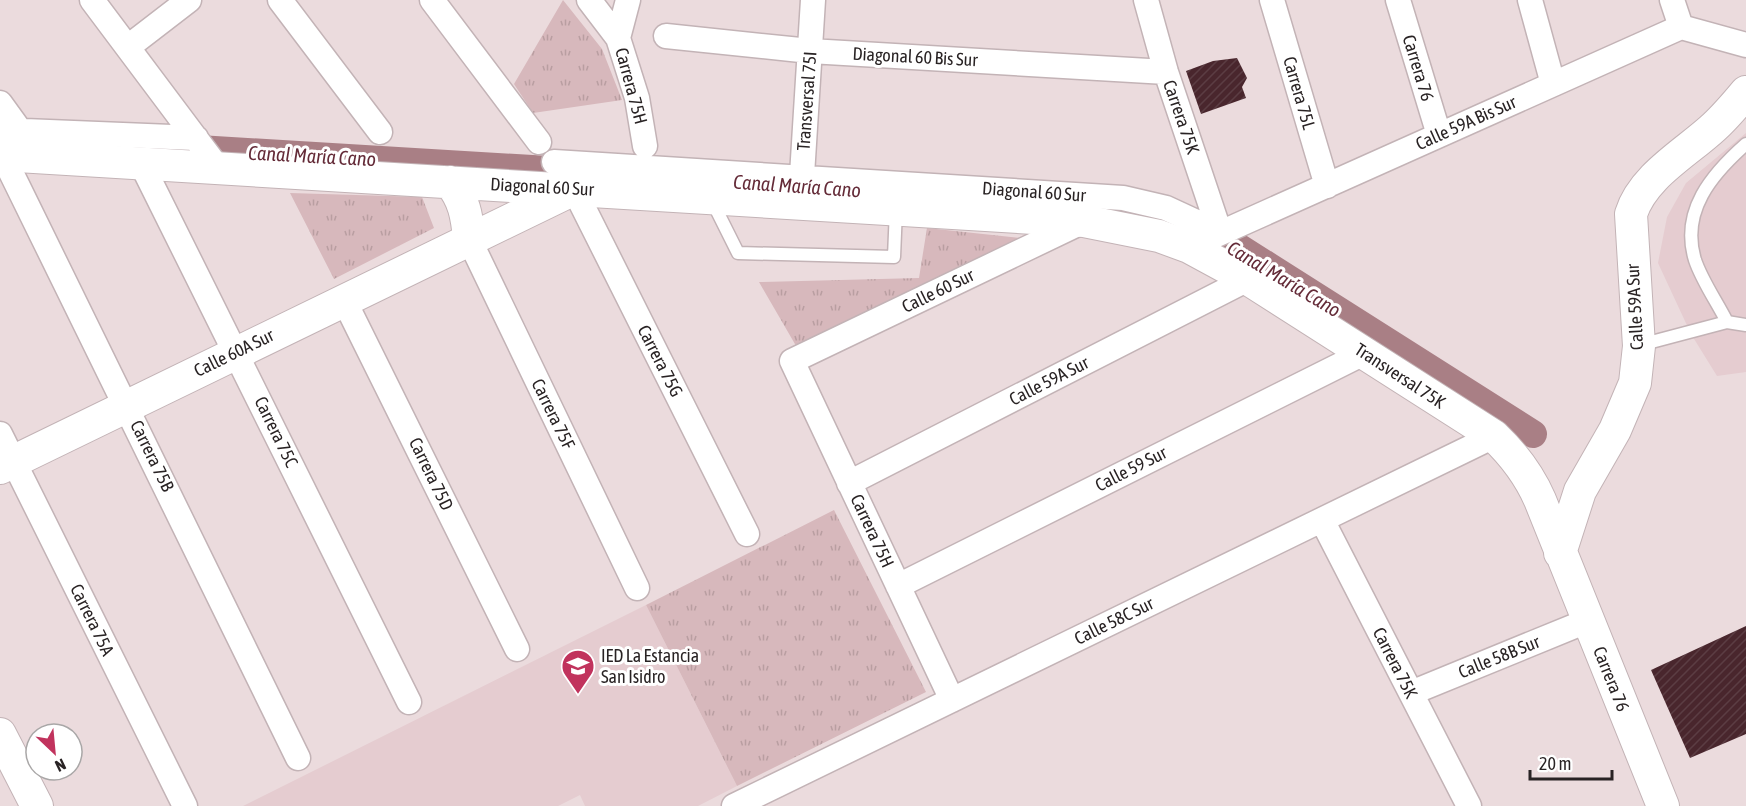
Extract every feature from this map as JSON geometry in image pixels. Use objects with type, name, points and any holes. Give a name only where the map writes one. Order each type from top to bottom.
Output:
[{"type":"street","points":[[92,0],[218,168]]},
{"type":"street","points":[[128,47],[189,0]]},
{"type":"street","points":[[280,0],[380,132]]},
{"type":"street","points":[[432,0],[539,142]]},
{"type":"street","name":"Carrera 75H","points":[[589,0],[618,39],[637,98],[645,146]]},
{"type":"street","points":[[618,39],[628,0]]},
{"type":"street","name":"Transversal 75I","points":[[801,189],[813,0]]},
{"type":"street","name":"Carrera 75K","points":[[1146,0],[1166,72],[1220,233]]},
{"type":"street","name":"Carrera 75L","points":[[1272,0],[1327,186]]},
{"type":"street","name":"Carrera 76","points":[[1398,0],[1439,135]]},
{"type":"street","points":[[1530,0],[1553,84]]},
{"type":"street","points":[[1672,0],[1681,27],[1746,45]]},
{"type":"street","name":"Calle 59A Bis Sur","points":[[1189,247],[1681,27]]},
{"type":"street","name":"Diagonal 60 Bis Sur","points":[[666,36],[810,51],[1166,72]]},
{"type":"street","name":"Calle 59A Sur","points":[[1560,553],[1580,491],[1616,430],[1635,383],[1639,346],[1630,214],[1635,200],[1648,184],[1715,127],[1746,92]]},
{"type":"street","name":"Carrera 75B","points":[[0,103],[6,143],[127,406],[298,758]]},
{"type":"street","points":[[6,143],[196,138]]},
{"type":"street","name":"Diagonal 60 Sur","points":[[6,143],[141,164],[450,182],[710,197],[801,189],[896,208],[1084,221]]},
{"type":"street","name":"Diagonal 60 Sur","points":[[554,162],[801,189],[1123,198],[1166,208],[1220,233]]},
{"type":"street","name":"Carrera 75C","points":[[141,164],[237,352],[409,702]]},
{"type":"street","points":[[450,182],[464,205],[469,239]]},
{"type":"street","name":"Calle 60A Sur","points":[[4,454],[127,406],[574,189]]},
{"type":"street","name":"Carrera 75G","points":[[574,189],[747,534]]},
{"type":"street","name":"Transversal 75K","points":[[1084,221],[1159,236],[1189,247],[1248,279],[1494,436],[1532,480],[1560,553]]},
{"type":"street","name":"Calle 60 Sur","points":[[792,361],[1084,221]]},
{"type":"street","name":"Carrera 75F","points":[[469,239],[637,588]]},
{"type":"street","name":"Calle 59A Sur","points":[[849,483],[1248,279]]},
{"type":"street","name":"Carrera 75D","points":[[344,300],[517,649]]},
{"type":"street","name":"Calle 59 Sur","points":[[898,586],[1364,353]]},
{"type":"street","name":"Carrera 75H","points":[[792,361],[952,700]]},
{"type":"street","name":"Calle 58C Sur","points":[[734,806],[1494,436]]},
{"type":"street","name":"Carrera 75A","points":[[4,454],[184,806]]},
{"type":"street","name":"Carrera 75K","points":[[1322,520],[1469,806]]},
{"type":"street","name":"Carrera 76","points":[[1560,553],[1663,806]]},
{"type":"street","name":"Calle 58B Sur","points":[[1411,693],[1587,621]]},
{"type":"street","points":[[0,734],[37,806]]},
{"type":"lane","points":[[1727,322],[1695,259],[1692,215],[1718,169],[1746,144]]},
{"type":"lane","points":[[710,197],[738,253],[894,257],[896,208]]},
{"type":"lane","points":[[1639,346],[1727,322],[1746,325]]},
{"type":"shaded area","points":[[1746,133],[1746,372],[1717,376],[1691,334],[1658,263],[1667,217],[1686,183]]},
{"type":"shaded area","name":"IED La Estancia San Isidro","points":[[646,605],[737,786],[698,806],[585,806],[580,795],[558,806],[243,806]]},
{"type":"green space","points":[[563,0],[602,49],[622,100],[533,113],[514,84]]},
{"type":"green space","points":[[290,193],[422,197],[434,228],[334,279]]},
{"type":"green space","points":[[927,228],[1031,239],[799,351],[759,282],[919,278]]},
{"type":"green space","points":[[834,510],[926,692],[737,786],[646,605]]},
{"type":"building","points":[[1237,58],[1247,78],[1242,87],[1246,98],[1201,114],[1186,71],[1213,61]]},
{"type":"building","points":[[1746,626],[1746,734],[1690,758],[1651,670]]},
{"type":"waterway","name":"Canal María Cano","points":[[182,148],[582,172]]},
{"type":"waterway","name":"Canal María Cano","points":[[1101,206],[1119,208],[1235,245],[1533,434]]},
{"type":"place","name":"IED La Estancia San Isidro","points":[[578,695]]}]
